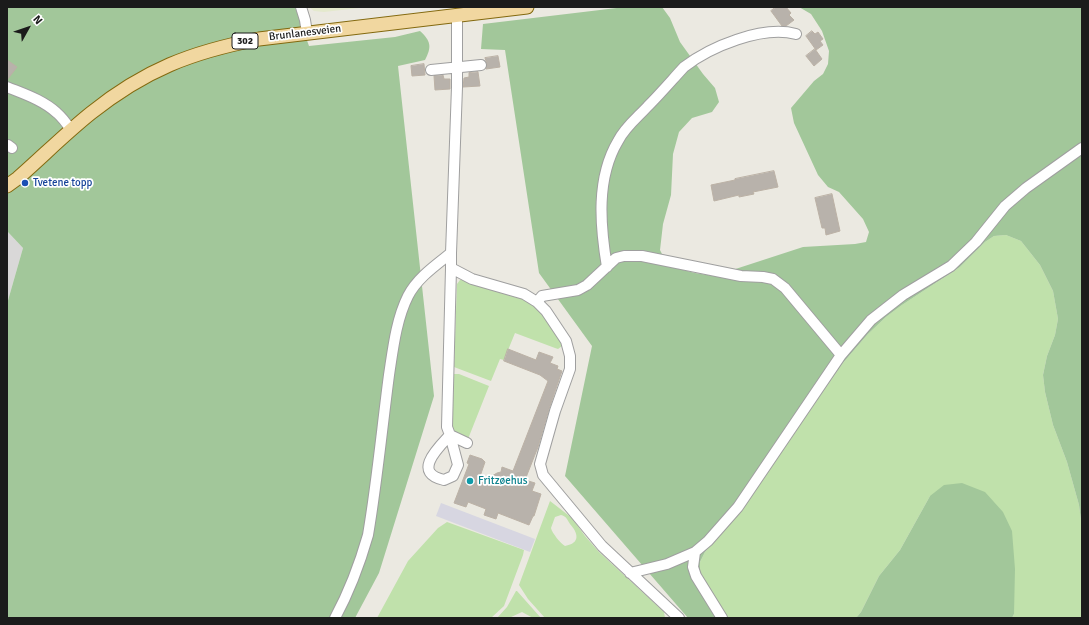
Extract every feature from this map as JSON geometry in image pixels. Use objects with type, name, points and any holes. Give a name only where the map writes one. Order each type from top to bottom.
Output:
[{"type":"main road","name":"Brunlanesveien","points":[[7,186],[90,114],[128,86],[155,71],[182,59],[227,45],[258,39],[527,7]]},
{"type":"lane","points":[[301,7],[307,33]]},
{"type":"lane","points":[[457,15],[457,102],[451,253],[447,427],[450,435],[467,443]]},
{"type":"lane","points":[[607,267],[601,200],[607,166],[611,154],[624,132],[684,68],[707,52],[730,43],[772,31],[796,34]]},
{"type":"lane","points":[[431,70],[481,65]]},
{"type":"lane","points":[[7,87],[28,95],[49,106],[58,114],[71,130]]},
{"type":"lane","points":[[630,573],[667,564],[695,552],[708,540],[738,508],[841,355],[871,320],[903,295],[951,266],[976,242],[1005,206],[1026,188],[1082,148]]},
{"type":"lane","points":[[335,618],[343,604],[363,554],[368,535],[386,397],[399,319],[408,295],[419,281],[451,253]]},
{"type":"lane","points":[[536,302],[542,296],[578,290],[587,285],[616,258],[624,256],[642,256],[741,276],[763,276],[773,279],[785,288],[841,355]]},
{"type":"lane","points":[[451,268],[472,279],[524,294],[546,311],[566,341],[570,356],[570,369],[555,411],[540,464],[543,475],[602,546],[679,618]]},
{"type":"lane","points":[[695,552],[693,567],[696,576],[722,618]]},
{"type":"shaded area","points":[[7,231],[23,248],[7,304]]},
{"type":"shaded area","points":[[441,503],[535,539],[530,552],[436,516]]},
{"type":"green space","points":[[7,7],[295,7],[309,46],[395,37],[420,31],[428,41],[429,51],[425,60],[398,66],[434,396],[379,573],[355,618],[7,618],[7,304],[23,248],[7,231]]},
{"type":"green space","points":[[309,7],[368,7],[324,12],[314,11]]},
{"type":"green space","points":[[625,7],[662,7],[670,18],[680,42],[715,88],[719,102],[712,112],[692,118],[679,132],[673,154],[671,195],[663,224],[660,250],[668,266],[714,276],[803,247],[866,242],[869,232],[863,219],[839,192],[828,187],[818,175],[794,123],[791,108],[814,81],[823,74],[828,64],[829,51],[822,31],[811,14],[799,7],[1082,7],[1082,528],[1079,505],[1067,462],[1053,425],[1045,392],[1043,375],[1047,356],[1055,335],[1058,319],[1053,291],[1040,265],[1021,241],[1006,235],[994,236],[985,242],[960,267],[886,317],[868,334],[843,363],[748,500],[705,552],[700,562],[700,573],[726,618],[688,618],[565,476],[592,346],[539,273],[505,50],[481,49],[483,24]]},
{"type":"green space","points":[[1006,235],[1021,241],[1040,265],[1053,291],[1058,319],[1055,335],[1047,356],[1043,375],[1045,392],[1053,425],[1067,462],[1079,505],[1082,528],[1082,618],[1012,618],[1014,614],[930,496],[900,550],[879,576],[861,612],[856,618],[726,618],[700,573],[700,562],[705,552],[748,500],[843,363],[868,334],[886,317],[960,267],[985,242],[994,236]]},
{"type":"green space","points":[[460,280],[522,295],[535,304],[562,343],[562,346],[558,349],[515,333],[504,360],[500,359],[491,381],[454,367],[457,284]]},
{"type":"green space","points":[[454,374],[459,374],[489,386],[468,439],[456,434],[452,428]]},
{"type":"green space","points":[[962,483],[985,492],[1003,512],[1012,531],[1015,569],[1014,614],[1012,618],[856,618],[861,612],[879,576],[900,550],[930,496],[944,485]]},
{"type":"green space","points":[[550,501],[572,518],[599,552],[664,612],[665,618],[545,618],[528,599],[519,585]],"holes":[[[563,515],[573,527],[576,534],[576,540],[574,543],[565,546],[553,533],[551,528],[555,517]]]},
{"type":"green space","points":[[447,522],[524,550],[504,606],[491,618],[377,618],[408,561],[438,528]]},
{"type":"green space","points":[[516,591],[541,618],[533,618],[522,612],[509,618],[497,618],[507,607]]},
{"type":"building","points":[[776,7],[786,7],[791,13],[789,15],[794,20],[786,26],[782,26],[771,11]]},
{"type":"building","points":[[812,31],[815,34],[818,32],[823,39],[820,41],[823,45],[816,50],[806,36]]},
{"type":"building","points":[[815,49],[822,59],[814,66],[806,56]]},
{"type":"building","points":[[498,56],[500,67],[486,69],[487,64],[485,58]]},
{"type":"building","points":[[7,60],[17,67],[7,80]]},
{"type":"building","points":[[424,64],[425,75],[412,76],[411,66]]},
{"type":"building","points":[[478,72],[480,86],[463,87],[464,78],[469,77],[469,73]]},
{"type":"building","points":[[443,75],[444,79],[450,79],[450,89],[435,90],[434,76]]},
{"type":"building","points":[[774,171],[778,187],[753,192],[754,194],[739,197],[739,195],[714,201],[711,185]]},
{"type":"building","points":[[832,194],[840,231],[826,235],[825,228],[822,228],[815,198]]},
{"type":"building","name":"Fritzøehus","points":[[508,349],[536,360],[539,352],[553,357],[550,363],[558,366],[557,369],[562,371],[538,447],[525,480],[535,483],[532,491],[541,494],[534,516],[529,525],[498,513],[496,519],[484,515],[486,509],[468,502],[466,507],[454,503],[469,464],[467,463],[470,455],[482,459],[485,462],[477,485],[501,472],[502,467],[513,471],[548,381],[540,375],[504,361]]},
{"type":"place","name":"Tvetene topp","points":[[25,183]]},
{"type":"place","name":"Fritzøehus","points":[[470,481]]}]
